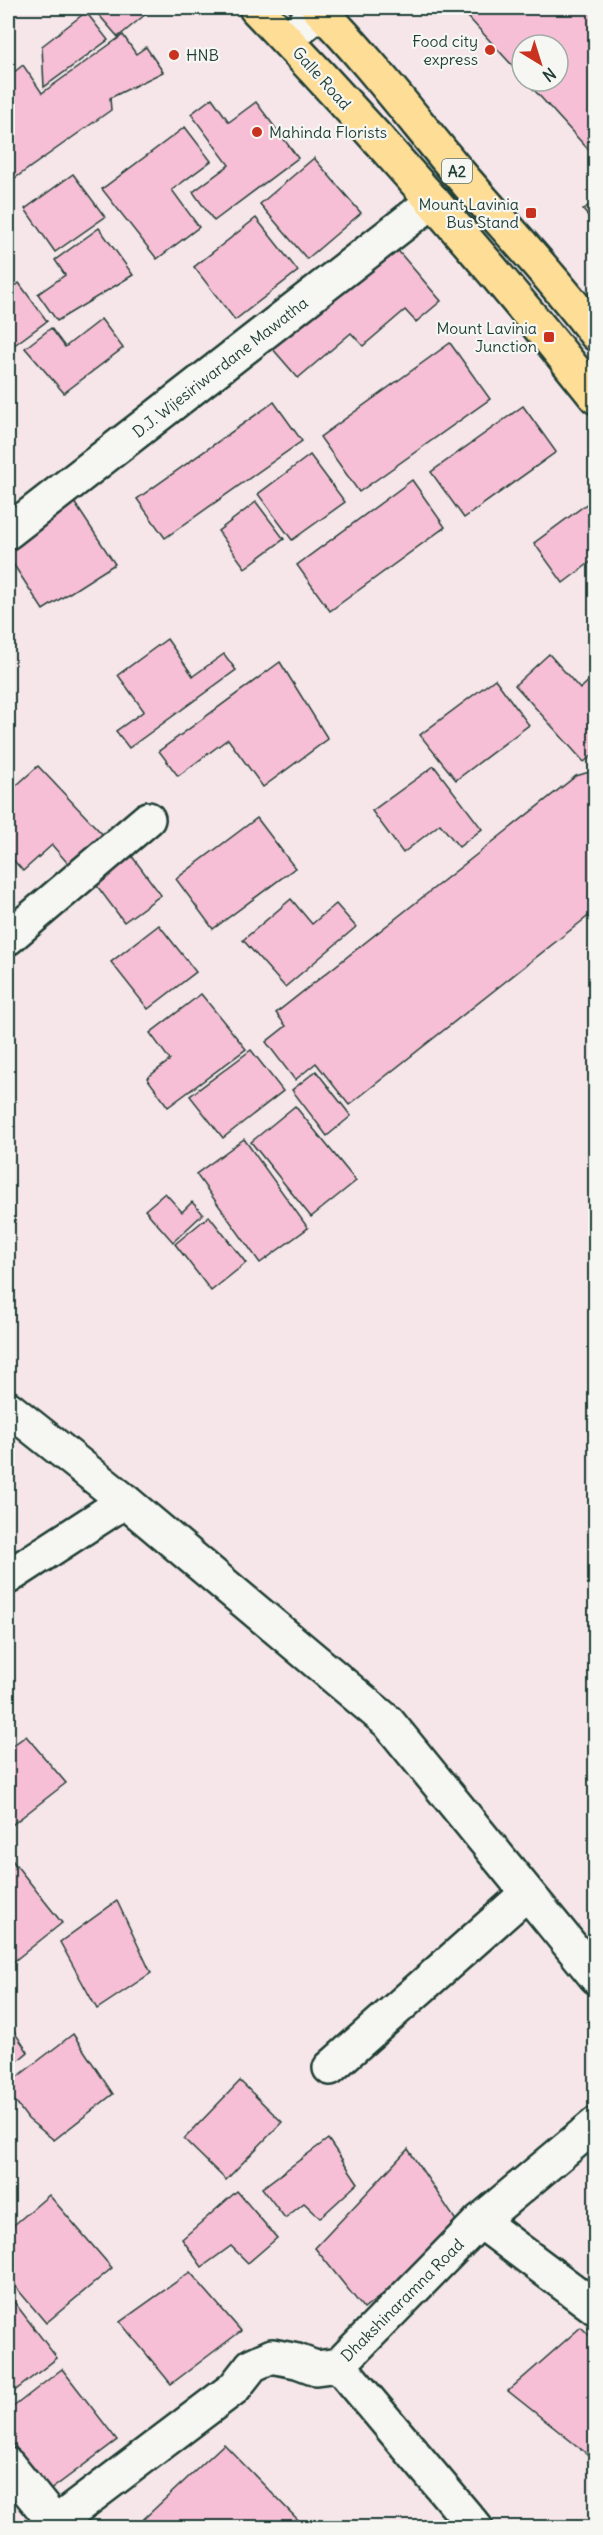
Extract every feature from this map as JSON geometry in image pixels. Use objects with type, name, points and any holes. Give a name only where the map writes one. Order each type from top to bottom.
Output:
[{"type":"highway","name":"Galle Road","points":[[256,8],[433,201],[549,337],[596,398]]},
{"type":"highway","name":"A2","points":[[321,8],[596,334]]},
{"type":"street","points":[[286,39],[321,8]]},
{"type":"street","name":"D.J. Wijesiriwardane Mawatha","points":[[8,532],[433,201]]},
{"type":"street","points":[[8,938],[148,819]]},
{"type":"street","points":[[8,1408],[125,1501],[388,1722],[596,1977]]},
{"type":"street","points":[[8,1577],[125,1501]]},
{"type":"street","points":[[330,2068],[526,1894]]},
{"type":"street","name":"Dhakshinaramna Road","points":[[52,2525],[234,2388],[252,2365],[272,2356],[316,2368],[339,2365],[480,2221],[596,2124]]},
{"type":"street","points":[[480,2221],[596,2308]]},
{"type":"street","points":[[339,2365],[472,2526]]},
{"type":"street","points":[[8,2464],[52,2525]]},
{"type":"building","points":[[108,8],[152,9],[118,37],[99,15]]},
{"type":"building","points":[[460,8],[596,8],[596,158],[537,93],[570,93],[570,33],[510,33],[510,63]]},
{"type":"building","points":[[86,12],[108,40],[44,87],[42,46]]},
{"type":"building","points":[[123,35],[136,54],[146,47],[163,72],[110,98],[111,110],[8,183],[8,77],[23,65],[42,93]]},
{"type":"building","points":[[212,98],[229,122],[256,102],[298,158],[214,221],[193,192],[229,165],[191,114]]},
{"type":"building","points":[[185,127],[211,161],[172,190],[199,227],[157,259],[102,189]]},
{"type":"building","points":[[314,158],[361,213],[307,259],[260,204]]},
{"type":"building","points":[[73,174],[105,217],[55,252],[25,209]]},
{"type":"building","points":[[596,199],[596,225],[583,210]]},
{"type":"building","points":[[256,218],[298,271],[235,320],[194,267]]},
{"type":"building","points":[[99,228],[133,275],[57,321],[38,294],[65,275],[55,260]]},
{"type":"building","points":[[394,246],[441,301],[416,322],[405,310],[363,346],[351,333],[298,378],[272,348]]},
{"type":"building","points":[[19,283],[47,321],[13,346],[8,338],[8,292]]},
{"type":"building","points":[[101,319],[123,348],[64,393],[25,348],[51,328],[65,347]]},
{"type":"building","points":[[450,343],[490,399],[359,492],[320,437]]},
{"type":"building","points":[[274,402],[302,441],[165,538],[137,499]]},
{"type":"building","points":[[523,406],[556,452],[464,518],[431,472]]},
{"type":"building","points":[[310,455],[345,502],[292,540],[258,494]]},
{"type":"building","points":[[412,480],[445,527],[330,611],[297,565]]},
{"type":"building","points":[[596,497],[596,558],[563,583],[534,543]]},
{"type":"building","points":[[74,502],[115,564],[43,610],[8,556],[8,547]]},
{"type":"building","points":[[256,502],[284,539],[245,568],[218,531]]},
{"type":"building","points":[[167,639],[193,676],[224,654],[236,670],[129,748],[116,731],[144,711],[118,675]]},
{"type":"building","points":[[549,654],[580,689],[596,674],[596,752],[584,762],[515,685]]},
{"type":"building","points":[[280,662],[328,739],[263,787],[228,739],[178,776],[159,751]]},
{"type":"building","points":[[495,679],[529,725],[456,780],[420,735]]},
{"type":"building","points":[[38,766],[105,837],[71,867],[52,845],[23,871],[8,854],[8,793]]},
{"type":"building","points":[[434,766],[482,829],[459,847],[440,824],[403,853],[372,811]]},
{"type":"building","points":[[596,770],[596,910],[349,1105],[316,1063],[295,1080],[266,1042],[286,1026],[276,1013],[576,776]]},
{"type":"building","points":[[257,818],[295,868],[213,929],[176,879]]},
{"type":"building","points":[[125,847],[161,895],[124,922],[88,874]]},
{"type":"building","points":[[291,899],[312,924],[336,904],[356,927],[285,987],[243,940]]},
{"type":"building","points":[[159,925],[196,972],[148,1009],[111,962]]},
{"type":"building","points":[[201,994],[246,1049],[168,1107],[147,1078],[170,1060],[150,1033]]},
{"type":"building","points":[[251,1050],[283,1091],[223,1138],[190,1096]]},
{"type":"building","points":[[316,1071],[351,1116],[327,1136],[292,1090]]},
{"type":"building","points":[[295,1106],[356,1181],[311,1217],[251,1142]]},
{"type":"building","points":[[244,1139],[308,1228],[260,1263],[196,1174]]},
{"type":"building","points":[[165,1193],[182,1212],[192,1202],[203,1214],[173,1242],[145,1210]]},
{"type":"building","points":[[209,1216],[246,1263],[211,1291],[175,1244]]},
{"type":"building","points":[[26,1736],[66,1783],[8,1828],[8,1749]]},
{"type":"building","points":[[8,1855],[62,1923],[8,1966]]},
{"type":"building","points":[[117,1901],[151,1973],[97,2009],[60,1942]]},
{"type":"building","points":[[8,2023],[28,2052],[8,2069]]},
{"type":"building","points":[[73,2034],[113,2094],[54,2140],[28,2119],[8,2092],[8,2084]]},
{"type":"building","points":[[240,2081],[282,2122],[226,2180],[184,2139]]},
{"type":"building","points":[[328,2139],[358,2183],[320,2218],[304,2203],[285,2218],[262,2188]]},
{"type":"building","points":[[408,2149],[463,2231],[364,2309],[315,2248]]},
{"type":"building","points":[[237,2191],[277,2238],[248,2263],[231,2246],[202,2267],[182,2239]]},
{"type":"building","points":[[49,2195],[112,2268],[46,2323],[8,2278],[8,2230]]},
{"type":"building","points":[[190,2272],[241,2331],[171,2384],[120,2322]]},
{"type":"building","points":[[8,2294],[57,2358],[8,2396]]},
{"type":"building","points":[[581,2327],[596,2342],[596,2461],[508,2391]]},
{"type":"building","points":[[62,2369],[117,2440],[49,2491],[8,2437],[8,2411]]},
{"type":"building","points":[[224,2444],[306,2528],[134,2528]]},
{"type":"place","name":"Food city express","points":[[490,50]]},
{"type":"place","name":"HNB","points":[[174,55]]},
{"type":"place","name":"Mahinda Florists","points":[[257,132]]},
{"type":"place","name":"Mount Lavinia Bus Stand","points":[[531,213]]},
{"type":"place","name":"Mount Lavinia Junction","points":[[549,337]]}]
